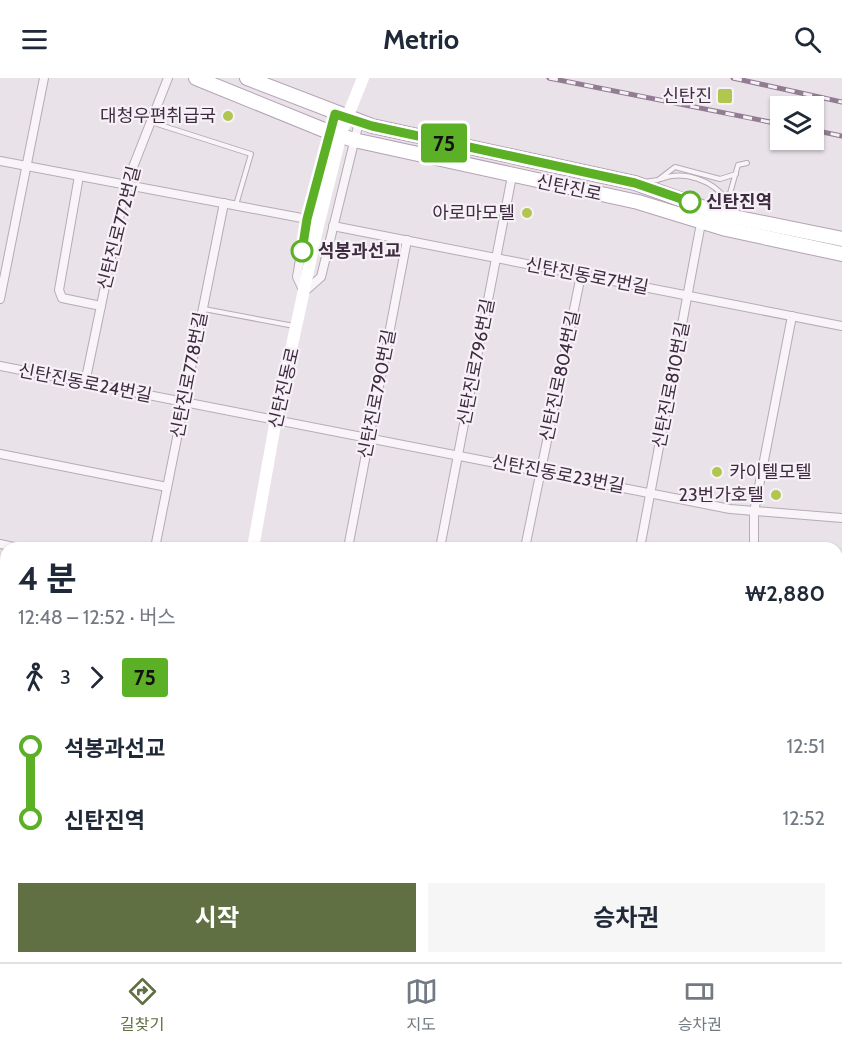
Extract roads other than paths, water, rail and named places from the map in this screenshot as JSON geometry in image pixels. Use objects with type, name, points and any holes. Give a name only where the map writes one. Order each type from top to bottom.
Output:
[{"type":"main road","name":"신탄진로","points":[[196,78],[354,140],[638,202],[701,223],[842,254]]},
{"type":"main road","name":"신탄진동로","points":[[254,542],[276,420],[298,327],[317,230],[342,130],[363,78]]},
{"type":"main road","name":"신탄진로","points":[[253,80],[359,122],[527,162],[635,183],[842,239]]},
{"type":"main road","points":[[222,88],[241,88],[254,93],[259,92],[253,80]]},
{"type":"street","points":[[0,299],[45,78]]},
{"type":"street","name":"신탄진로772번길","points":[[85,383],[126,185],[168,78]]},
{"type":"street","points":[[335,114],[307,219],[297,277],[304,292],[321,278],[359,122]]},
{"type":"street","points":[[0,161],[307,219]]},
{"type":"street","points":[[79,176],[59,290],[62,298],[101,306]]},
{"type":"street","name":"신탄진로796번길","points":[[441,542],[512,176]]},
{"type":"street","name":"신탄진로778번길","points":[[156,542],[224,203]]},
{"type":"street","name":"신탄진로810번길","points":[[641,542],[701,223]]},
{"type":"street","name":"신탄진동로7번길","points":[[333,226],[842,326]]},
{"type":"street","name":"신탄진로790번길","points":[[349,542],[407,240]]},
{"type":"street","name":"신탄진로804번길","points":[[526,542],[581,274]]},
{"type":"street","points":[[754,542],[754,512],[792,316]]},
{"type":"street","name":"신탄진동로24번길","points":[[0,366],[276,420]]},
{"type":"street","name":"신탄진동로23번길","points":[[276,420],[754,512],[842,518]]},
{"type":"street","points":[[0,454],[167,487]]},
{"type":"lane","points":[[150,121],[251,154],[236,206]]},
{"type":"lane","points":[[726,208],[738,165],[747,163]]},
{"type":"lane","points":[[658,180],[675,167],[720,179],[736,174]]},
{"type":"lane","points":[[635,183],[658,180],[672,175],[683,175],[716,187],[726,208]]},
{"type":"lane","points":[[202,309],[298,327]]},
{"type":"railway","points":[[549,78],[770,122]]},
{"type":"railway","points":[[733,78],[842,102]]},
{"type":"railway","points":[[824,132],[842,136]]},
{"type":"place","name":"신탄진","points":[[725,96]]},
{"type":"place","name":"대청우편취급국","points":[[228,116]]},
{"type":"place","name":"신탄진역","points":[[690,202]]},
{"type":"place","name":"아로마모텔","points":[[527,213]]},
{"type":"place","name":"석봉과선교","points":[[302,251]]},
{"type":"place","name":"카이텔모텔","points":[[717,472]]},
{"type":"place","name":"23번가호텔","points":[[776,495]]}]
